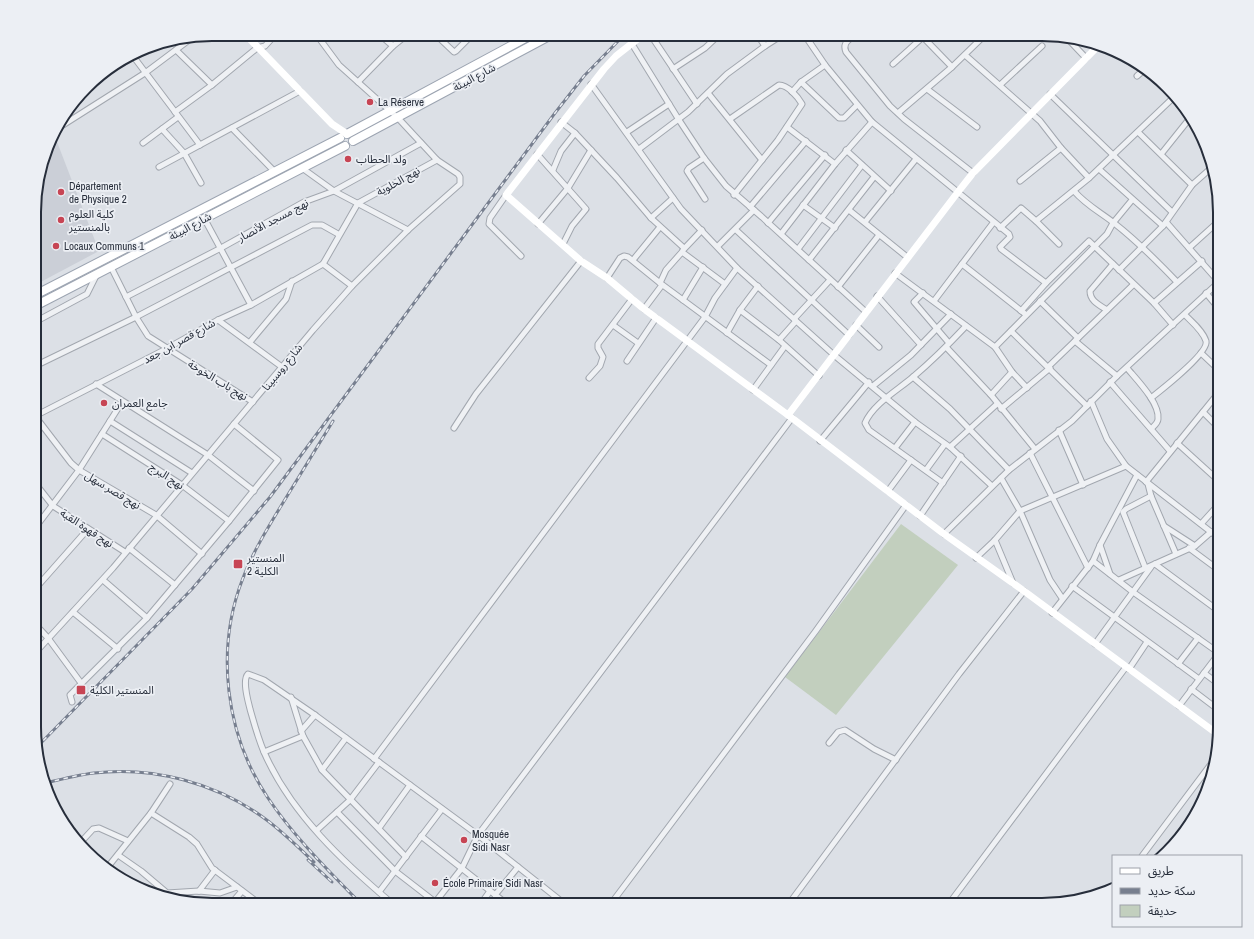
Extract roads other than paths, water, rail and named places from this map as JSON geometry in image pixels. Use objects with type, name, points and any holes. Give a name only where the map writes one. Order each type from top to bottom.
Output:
[{"type":"main road","name":"شارع البيئة","points":[[41,292],[344,136],[520,41]]},
{"type":"main road","name":"شارع البيئة","points":[[41,303],[345,146],[349,146],[353,141],[540,41]]},
{"type":"main road","points":[[345,146],[340,142],[344,136],[352,137],[353,141]]},
{"type":"main road","points":[[110,256],[111,267]]},
{"type":"main road","points":[[101,261],[111,267]]},
{"type":"street","points":[[250,41],[344,136]]},
{"type":"street","points":[[143,143],[162,129],[176,114],[257,48],[265,46],[270,41]]},
{"type":"street","name":"شارع روسبينا","points":[[41,646],[103,580],[156,515],[352,286],[408,230],[460,184],[460,177],[458,174],[437,160],[391,111],[338,65],[321,41]]},
{"type":"street","points":[[387,41],[393,46]]},
{"type":"street","points":[[358,82],[399,41]]},
{"type":"street","points":[[442,41],[454,52],[456,52],[467,41]]},
{"type":"street","points":[[521,256],[489,224],[490,218],[591,84],[616,56],[636,41]]},
{"type":"street","points":[[655,41],[697,104]]},
{"type":"street","points":[[673,69],[705,48],[712,41]]},
{"type":"street","points":[[762,41],[765,46]]},
{"type":"street","points":[[639,149],[679,120],[727,74],[773,41]]},
{"type":"street","points":[[809,41],[825,65],[872,122],[1010,236],[1000,247],[1001,249],[1046,283]]},
{"type":"street","points":[[848,41],[844,48],[846,52],[898,113],[974,173]]},
{"type":"street","points":[[893,64],[917,41]]},
{"type":"street","points":[[927,41],[952,67]]},
{"type":"street","points":[[898,113],[952,67],[979,41]]},
{"type":"street","points":[[67,123],[145,73],[176,50],[182,43]]},
{"type":"street","points":[[1072,43],[1086,58]]},
{"type":"street","points":[[632,44],[668,104],[704,158],[734,195],[752,208],[866,312]]},
{"type":"street","points":[[1000,85],[1042,46]]},
{"type":"street","points":[[440,898],[462,868],[478,835],[790,417],[907,257],[974,173],[1095,49]]},
{"type":"street","points":[[176,50],[212,85]]},
{"type":"street","points":[[965,55],[1040,121],[1061,148],[1089,178]]},
{"type":"street","points":[[136,60],[200,145]]},
{"type":"street","points":[[792,92],[800,82],[825,65]]},
{"type":"street","points":[[1137,76],[1141,73]]},
{"type":"street","points":[[800,82],[839,118],[844,118],[857,105]]},
{"type":"street","points":[[591,84],[673,198],[690,219],[718,246],[737,268],[834,355],[871,384],[885,398],[915,422],[948,445],[992,486]]},
{"type":"street","points":[[730,119],[779,84],[783,85],[792,92],[802,104],[787,127],[734,195]]},
{"type":"street","points":[[927,89],[977,126]]},
{"type":"street","points":[[159,166],[300,91]]},
{"type":"street","points":[[708,93],[762,160]]},
{"type":"street","points":[[1050,94],[1172,212]]},
{"type":"street","points":[[1036,221],[1089,178],[1171,100]]},
{"type":"street","points":[[627,132],[668,104]]},
{"type":"street","points":[[561,122],[575,133],[651,218],[683,250],[725,284]]},
{"type":"street","points":[[781,234],[846,150],[872,122]]},
{"type":"street","points":[[1162,153],[1187,122]]},
{"type":"street","points":[[787,127],[835,164]]},
{"type":"street","points":[[232,128],[274,171]]},
{"type":"street","points":[[162,129],[184,153],[201,183]]},
{"type":"street","points":[[1138,132],[1162,153],[1192,185]]},
{"type":"street","points":[[553,170],[561,151],[575,133]]},
{"type":"street","points":[[718,246],[736,230],[806,141]]},
{"type":"street","name":"نهج مسجد الأنصار","points":[[126,297],[221,248],[304,202],[334,191],[421,143]]},
{"type":"street","points":[[1020,181],[1061,148]]},
{"type":"street","points":[[538,224],[568,188],[591,150]]},
{"type":"street","points":[[846,150],[891,191]]},
{"type":"street","points":[[537,154],[553,170],[586,209],[572,226],[563,244]]},
{"type":"street","points":[[768,223],[825,155]]},
{"type":"street","points":[[704,158],[687,171],[704,199]]},
{"type":"street","points":[[865,222],[916,159]]},
{"type":"street","name":"نهج الخلوية","points":[[358,203],[437,160]]},
{"type":"street","points":[[798,249],[862,166]]},
{"type":"street","points":[[302,168],[334,191],[408,230]]},
{"type":"street","points":[[1099,169],[1132,200],[1164,224],[1213,273]]},
{"type":"street","points":[[1119,270],[1164,224],[1192,185],[1208,171]]},
{"type":"street","points":[[809,260],[874,177]]},
{"type":"street","points":[[1074,191],[1092,209],[1114,223],[1143,247],[1177,282]]},
{"type":"street","points":[[506,195],[581,261],[607,278],[644,309],[976,558],[1024,591],[1213,732]]},
{"type":"street","points":[[651,218],[673,198]]},
{"type":"street","points":[[995,347],[1026,314],[1112,229],[1114,223],[1132,200]]},
{"type":"street","points":[[352,286],[323,264],[338,234],[358,203]]},
{"type":"street","points":[[803,205],[835,228]]},
{"type":"street","points":[[1000,228],[1021,208],[1059,244]]},
{"type":"street","points":[[849,210],[907,257]]},
{"type":"street","points":[[204,218],[251,304]]},
{"type":"street","points":[[934,301],[993,223]]},
{"type":"street","points":[[41,363],[231,269],[312,225],[322,225],[338,234]]},
{"type":"street","points":[[1189,248],[1213,226]]},
{"type":"street","points":[[633,260],[660,227]]},
{"type":"street","points":[[644,309],[661,284],[666,270],[702,230]]},
{"type":"street","points":[[736,230],[849,335]]},
{"type":"street","points":[[838,287],[879,234]]},
{"type":"street","points":[[1021,311],[1046,283],[1089,241],[1133,285],[1154,303],[1173,325]]},
{"type":"street","points":[[607,278],[620,258],[624,256],[633,260],[661,284],[771,365]]},
{"type":"street","points":[[454,428],[476,394],[581,261]]},
{"type":"street","points":[[1154,303],[1202,261]]},
{"type":"street","name":"شارع قصر ابن جعد","points":[[41,413],[166,349],[323,264]]},
{"type":"street","points":[[962,264],[1026,314]]},
{"type":"street","points":[[1107,310],[1094,302],[1090,296],[1090,291],[1113,264]]},
{"type":"street","name":"نهج باب الخوخة","points":[[111,267],[136,317],[148,336],[166,349],[254,402]]},
{"type":"street","points":[[683,300],[703,267]]},
{"type":"street","points":[[317,830],[350,800],[377,761],[705,317],[715,298],[737,268]]},
{"type":"street","points":[[41,319],[87,294],[98,273]]},
{"type":"street","points":[[895,273],[995,347],[1012,372],[1027,388]]},
{"type":"street","points":[[779,340],[830,280]]},
{"type":"street","points":[[250,342],[286,299],[292,281]]},
{"type":"street","points":[[1001,409],[1027,388],[1133,285]]},
{"type":"street","points":[[727,332],[740,310],[758,286]]},
{"type":"street","points":[[944,534],[1009,470],[1087,406],[1110,382],[1213,288]]},
{"type":"street","points":[[923,293],[914,302],[1035,449]]},
{"type":"street","points":[[1206,294],[1213,302]]},
{"type":"street","points":[[877,296],[921,345]]},
{"type":"street","points":[[589,378],[602,362],[602,353],[598,348],[598,344],[632,299]]},
{"type":"street","points":[[1040,301],[1076,339],[1117,376]]},
{"type":"street","points":[[740,310],[779,340],[819,376]]},
{"type":"street","points":[[820,441],[871,384],[911,355],[950,314]]},
{"type":"street","points":[[1151,398],[1206,347],[1206,341],[1197,327],[1184,315]]},
{"type":"street","points":[[627,361],[637,349],[638,343],[656,318]]},
{"type":"street","points":[[218,320],[250,342],[282,367]]},
{"type":"street","points":[[613,325],[638,343]]},
{"type":"street","points":[[856,325],[879,347]]},
{"type":"street","points":[[943,483],[869,430],[865,423],[885,398],[913,377],[948,345],[966,326]]},
{"type":"street","points":[[1011,331],[1087,406]]},
{"type":"street","points":[[753,390],[785,346]]},
{"type":"street","points":[[1201,353],[1213,365]]},
{"type":"street","points":[[1126,368],[1151,398],[1158,419],[1151,429]]},
{"type":"street","points":[[990,395],[1012,372]]},
{"type":"street","points":[[913,377],[950,409],[1009,470]]},
{"type":"street","points":[[1110,382],[1170,451]]},
{"type":"street","points":[[96,384],[122,402],[208,455],[254,491]]},
{"type":"street","points":[[1147,483],[1170,451],[1213,400]]},
{"type":"street","points":[[1091,401],[1107,439],[1126,466],[1211,532],[1195,546],[1153,565],[1145,567],[1119,580]]},
{"type":"street","points":[[41,521],[79,470],[122,402]]},
{"type":"street","points":[[926,470],[948,445],[997,404]]},
{"type":"street","points":[[1203,412],[1213,422]]},
{"type":"street","points":[[110,421],[192,473]]},
{"type":"street","points":[[895,448],[915,422]]},
{"type":"street","name":"نهج قصر سهل","points":[[41,424],[71,463],[79,470],[156,515],[202,554]]},
{"type":"street","points":[[72,702],[70,695],[118,649],[147,618],[202,554],[278,460],[234,424]]},
{"type":"street","points":[[1059,430],[1083,485]]},
{"type":"street","name":"نهج البرج","points":[[102,434],[182,485],[229,521]]},
{"type":"street","points":[[1177,443],[1213,476]]},
{"type":"street","points":[[1030,453],[1088,568]]},
{"type":"street","points":[[920,516],[961,456]]},
{"type":"street","points":[[888,491],[911,460]]},
{"type":"street","points":[[976,558],[995,540],[1020,510],[1053,498],[1126,466]]},
{"type":"street","points":[[1052,612],[1093,561],[1100,545],[1122,509],[1137,475]]},
{"type":"street","points":[[1001,478],[1020,510],[1050,580],[1062,598]]},
{"type":"street","points":[[1147,483],[1151,496],[1176,554]]},
{"type":"street","name":"نهج قهوة القبة","points":[[41,491],[53,506],[125,552]]},
{"type":"street","points":[[1122,509],[1151,496]]},
{"type":"street","points":[[615,898],[815,632],[906,505]]},
{"type":"street","points":[[1122,509],[1145,567]]},
{"type":"street","points":[[1201,524],[1213,511]]},
{"type":"street","points":[[1164,526],[1195,546]]},
{"type":"street","points":[[41,582],[88,529]]},
{"type":"street","points":[[995,540],[1014,584]]},
{"type":"street","points":[[1100,545],[1110,574]]},
{"type":"street","points":[[129,548],[175,586]]},
{"type":"street","points":[[1189,548],[1213,566]]},
{"type":"street","points":[[1093,561],[1133,592],[1213,648]]},
{"type":"street","points":[[1095,644],[1153,565]]},
{"type":"street","points":[[1153,565],[1213,607]]},
{"type":"street","points":[[103,580],[147,618]]},
{"type":"street","points":[[1072,586],[1114,619],[1199,679]]},
{"type":"street","points":[[793,898],[959,674],[1024,591]]},
{"type":"street","points":[[73,612],[118,649]]},
{"type":"street","points":[[41,630],[81,683]]},
{"type":"street","points":[[1178,664],[1198,638]]},
{"type":"street","points":[[953,898],[1147,642]]},
{"type":"street","points":[[1179,706],[1199,679],[1213,664]]},
{"type":"street","points":[[1204,673],[1213,680]]},
{"type":"street","points":[[386,898],[341,857],[292,800],[264,752],[249,703],[246,675],[250,674],[264,680],[315,714],[478,835],[553,898]]},
{"type":"street","points":[[1191,689],[1213,706]]},
{"type":"street","points":[[291,697],[303,736],[322,770],[406,857]]},
{"type":"street","points":[[301,730],[315,714]]},
{"type":"street","points":[[828,742],[838,732],[845,730],[874,749],[896,760]]},
{"type":"street","points":[[264,752],[303,736]]},
{"type":"street","points":[[322,770],[346,738]]},
{"type":"street","points":[[1143,855],[1208,768]]},
{"type":"street","points":[[110,864],[151,813],[170,784]]},
{"type":"street","points":[[379,828],[410,785]]},
{"type":"street","points":[[379,892],[442,809]]},
{"type":"street","points":[[337,812],[395,871],[429,898]]},
{"type":"street","points":[[151,813],[197,844],[215,870],[252,898]]},
{"type":"street","points":[[83,839],[93,829],[99,828],[128,841]]},
{"type":"street","points":[[421,836],[499,898]]},
{"type":"street","points":[[118,855],[141,871],[162,890]]},
{"type":"street","points":[[488,898],[518,867]]},
{"type":"street","points":[[199,892],[215,870]]},
{"type":"street","points":[[170,893],[220,893],[237,887]]},
{"type":"street","points":[[236,898],[242,891]]},
{"type":"railway","points":[[41,743],[192,589],[270,497],[555,113],[584,76],[618,41]]},
{"type":"railway","points":[[333,421],[265,532],[251,559],[234,605],[229,633],[227,662],[229,691],[234,719],[242,747],[253,773],[268,798],[300,840],[355,898]]},
{"type":"railway","points":[[50,782],[70,777],[116,771],[139,772],[183,780],[225,795],[245,806],[277,828],[314,862]]},
{"type":"railway","points":[[308,860],[332,882]]},
{"type":"place","name":"La Réserve","points":[[370,102]]},
{"type":"place","name":"ولد الحطاب","points":[[348,159]]},
{"type":"place","name":"Département de Physique 2","points":[[61,192]]},
{"type":"place","name":"كلية العلوم بالمنستير","points":[[61,220]]},
{"type":"place","name":"Locaux Communs 1","points":[[56,246]]},
{"type":"place","name":"جامع العمران","points":[[104,403]]},
{"type":"place","name":"المنستير الكلية 2","points":[[238,564]]},
{"type":"place","name":"المنستير الكلية","points":[[81,690]]},
{"type":"place","name":"Mosquée Sidi Nasr","points":[[464,840]]},
{"type":"place","name":"École Primaire Sidi Nasr","points":[[435,883]]}]
